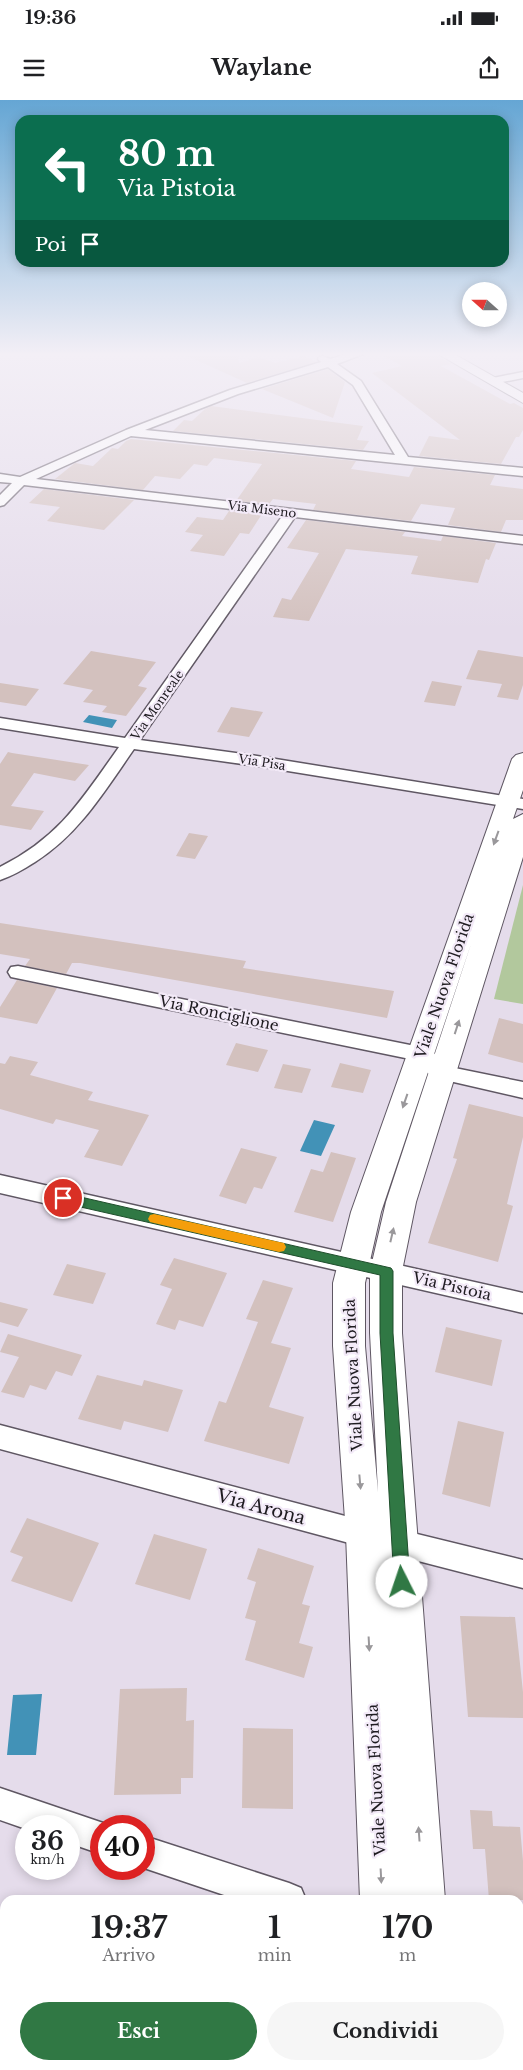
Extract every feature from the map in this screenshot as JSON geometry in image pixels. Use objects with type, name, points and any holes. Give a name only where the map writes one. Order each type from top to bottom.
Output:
[{"type":"street","points":[[0,502],[22,481],[99,446]]},
{"type":"street","points":[[266,446],[523,472]]},
{"type":"street","points":[[395,446],[404,460]]},
{"type":"street","name":"Via Miseno","points":[[0,478],[523,540]]},
{"type":"street","name":"Via Monreale","points":[[0,874],[35,855],[69,827],[130,744],[292,512]]},
{"type":"street","name":"Via Pisa","points":[[0,722],[130,744],[257,761],[518,809]]},
{"type":"street","name":"Viale Nuova Florida","points":[[382,1895],[364,1534],[349,1346],[349,1283],[352,1264],[366,1212],[479,958],[518,809],[523,759]]},
{"type":"street","name":"Viale Nuova Florida","points":[[423,1895],[386,1333],[386,1271],[455,954],[518,809]]},
{"type":"street","points":[[455,954],[479,958]]},
{"type":"street","name":"Via Ronciglione","points":[[18,972],[431,1064],[523,1090]]},
{"type":"street","name":"Via Pistoia","points":[[0,1184],[523,1303]]},
{"type":"street","name":"Via Arona","points":[[0,1437],[364,1534],[523,1574]]},
{"type":"street","points":[[0,1804],[33,1815]]},
{"type":"street","points":[[155,1856],[274,1895]]},
{"type":"green space","points":[[523,885],[523,1004],[494,999]]},
{"type":"water","points":[[89,715],[117,720],[112,728],[83,722]]},
{"type":"water","points":[[314,1120],[335,1125],[321,1156],[300,1151]]},
{"type":"water","points":[[42,1694],[36,1755],[7,1755],[13,1695]]},
{"type":"building","points":[[121,446],[202,446],[356,461],[351,469],[409,477],[414,467],[495,475],[490,485],[523,489],[523,520],[506,520],[501,532],[448,525],[455,508],[421,504],[411,521],[313,510],[316,504],[273,499],[269,504],[236,501],[262,464],[214,458],[207,466],[194,464],[180,479],[155,476],[143,490],[55,479],[75,463],[93,466],[112,448],[118,449]]},
{"type":"building","points":[[322,446],[366,446],[363,450]]},
{"type":"building","points":[[424,446],[511,446],[501,464],[419,456]]},
{"type":"building","points":[[44,489],[134,500],[104,530],[47,521],[60,507],[29,503]]},
{"type":"building","points":[[229,511],[262,514],[249,534],[240,533],[224,556],[190,551],[203,535],[185,532],[197,517],[223,520]]},
{"type":"building","points":[[306,520],[405,532],[402,536],[441,541],[443,536],[496,543],[489,560],[486,559],[478,583],[411,574],[418,556],[346,549],[309,621],[273,617],[282,598],[291,600],[319,553],[287,548]]},
{"type":"building","points":[[478,650],[523,657],[523,685],[518,700],[497,697],[502,684],[466,679]]},
{"type":"building","points":[[91,651],[156,662],[138,686],[147,688],[126,716],[102,712],[107,706],[83,702],[93,690],[63,684]]},
{"type":"building","points":[[432,681],[462,686],[455,706],[424,702]]},
{"type":"building","points":[[0,683],[39,689],[26,706],[0,702]]},
{"type":"building","points":[[231,707],[263,712],[249,737],[217,732]]},
{"type":"building","points":[[8,752],[89,765],[75,781],[34,773],[11,806],[44,811],[31,830],[0,825],[0,764]]},
{"type":"building","points":[[189,833],[208,836],[195,859],[176,856]]},
{"type":"building","points":[[0,923],[246,961],[243,968],[394,991],[387,1018],[80,963],[72,963],[66,974],[25,966],[30,959],[0,954]]},
{"type":"building","points":[[17,980],[57,988],[37,1024],[0,1017],[0,1007]]},
{"type":"building","points":[[499,1018],[523,1024],[523,1063],[488,1054]]},
{"type":"building","points":[[236,1043],[268,1050],[258,1072],[226,1065]]},
{"type":"building","points":[[10,1056],[38,1062],[30,1075],[93,1092],[88,1100],[149,1115],[122,1166],[84,1157],[99,1130],[56,1119],[53,1124],[0,1109],[0,1063],[5,1064]]},
{"type":"building","points":[[340,1063],[371,1070],[363,1093],[331,1087]]},
{"type":"building","points":[[283,1064],[311,1069],[302,1093],[274,1088]]},
{"type":"building","points":[[469,1104],[523,1117],[523,1137],[507,1204],[513,1206],[498,1262],[428,1243],[457,1159],[453,1158]]},
{"type":"building","points":[[241,1148],[277,1157],[262,1189],[254,1187],[246,1204],[219,1196]]},
{"type":"building","points":[[331,1152],[356,1158],[333,1222],[294,1212],[311,1169],[323,1172]]},
{"type":"building","points":[[174,1258],[227,1273],[203,1327],[179,1320],[175,1330],[156,1324],[172,1289],[160,1285]]},
{"type":"building","points":[[67,1264],[106,1273],[93,1304],[53,1295]]},
{"type":"building","points":[[263,1280],[293,1288],[271,1343],[291,1348],[269,1407],[304,1417],[289,1464],[204,1441],[219,1401],[226,1403],[258,1322],[246,1319]]},
{"type":"building","points":[[0,1302],[28,1309],[18,1327],[0,1322]]},
{"type":"building","points":[[446,1327],[502,1340],[492,1386],[435,1372]]},
{"type":"building","points":[[8,1334],[82,1355],[72,1376],[56,1371],[46,1390],[30,1385],[24,1398],[1,1392],[19,1357],[0,1352]]},
{"type":"building","points":[[97,1375],[142,1386],[144,1380],[183,1390],[168,1432],[124,1421],[121,1430],[78,1419]]},
{"type":"building","points":[[458,1421],[504,1432],[490,1507],[442,1494]]},
{"type":"building","points":[[27,1518],[99,1543],[72,1602],[11,1581],[23,1557],[10,1552]]},
{"type":"building","points":[[154,1534],[207,1549],[190,1600],[135,1584]]},
{"type":"building","points":[[258,1548],[314,1566],[302,1604],[310,1606],[299,1643],[313,1647],[304,1678],[245,1660],[256,1621],[245,1618],[256,1582],[247,1579]]},
{"type":"building","points":[[460,1616],[515,1617],[523,1692],[523,1718],[468,1717]]},
{"type":"building","points":[[187,1688],[186,1721],[194,1720],[193,1778],[181,1778],[181,1794],[114,1795],[120,1689]]},
{"type":"building","points":[[243,1728],[293,1729],[293,1809],[242,1808]]},
{"type":"building","points":[[470,1810],[492,1811],[493,1826],[520,1827],[523,1895],[489,1895],[485,1849],[473,1849]]},
{"type":"slow traffic","points":[[154,1219],[279,1247]]},
{"type":"route","points":[[63,1198],[386,1271],[386,1333],[402,1582]]}]
